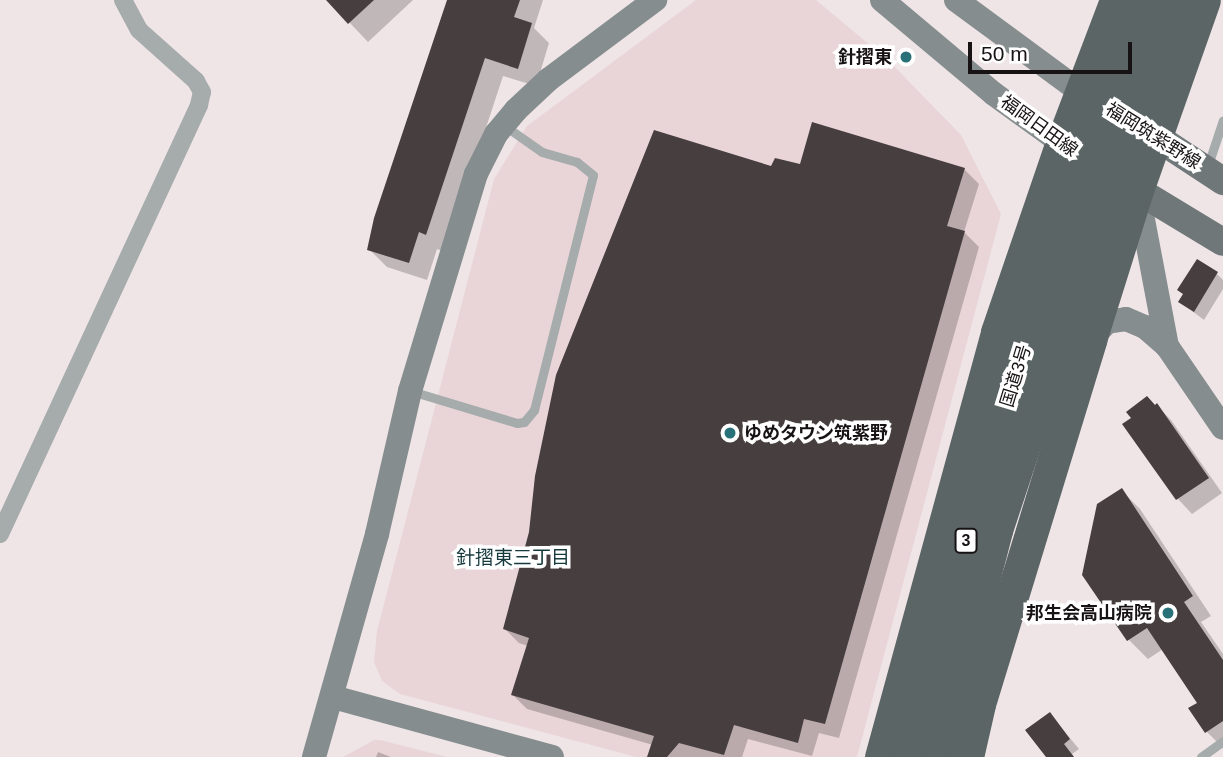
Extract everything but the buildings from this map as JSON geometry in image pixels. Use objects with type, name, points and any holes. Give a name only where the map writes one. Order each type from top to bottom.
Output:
[{"type":"highway","points":[[881,757],[997,332],[1061,145],[1116,0]]},
{"type":"highway","name":"国道3号","points":[[907,757],[926,677],[1061,334],[1093,136],[1143,0]]},
{"type":"highway","name":"国道3号","points":[[937,757],[996,530],[1118,151],[1172,0]]},
{"type":"highway","points":[[967,757],[1061,334],[1137,190],[1204,0]]},
{"type":"main road","name":"福岡筑紫野線","points":[[1081,92],[1215,175]]},
{"type":"main road","points":[[1137,190],[1223,242]]},
{"type":"street","points":[[0,534],[199,105],[202,92],[196,81],[139,30],[123,0]]},
{"type":"street","points":[[314,757],[333,697],[410,391],[476,174],[503,125],[548,80],[655,0]]},
{"type":"street","name":"福岡日田線","points":[[882,0],[994,94],[1061,145],[1137,190]]},
{"type":"street","points":[[956,0],[1081,92],[1114,135],[1137,190],[1167,346]]},
{"type":"street","points":[[1061,334],[1126,320],[1145,327],[1167,346],[1223,428]]},
{"type":"street","points":[[333,697],[552,757]]},
{"type":"lane","points":[[1215,175],[1223,120]]},
{"type":"lane","points":[[410,391],[517,423],[524,422],[534,410],[593,175],[577,162],[534,147],[503,125]]},
{"type":"lane","points":[[1201,757],[1223,741]]},
{"type":"shaded area","name":"ゆめタウン筑紫野","points":[[696,0],[816,0],[889,61],[961,135],[1001,214],[857,757],[636,757],[400,694],[382,681],[374,662],[377,631],[494,179],[527,126]]},
{"type":"shaded area","points":[[374,740],[380,740],[447,757],[343,757]]},
{"type":"place","name":"針摺東","points":[[906,57]]},
{"type":"place","name":"ゆめタウン筑紫野","points":[[730,433]]},
{"type":"place","name":"邦生会高山病院","points":[[1168,613]]},
{"type":"district","name":"針摺東三丁目","points":[[513,558]]}]
